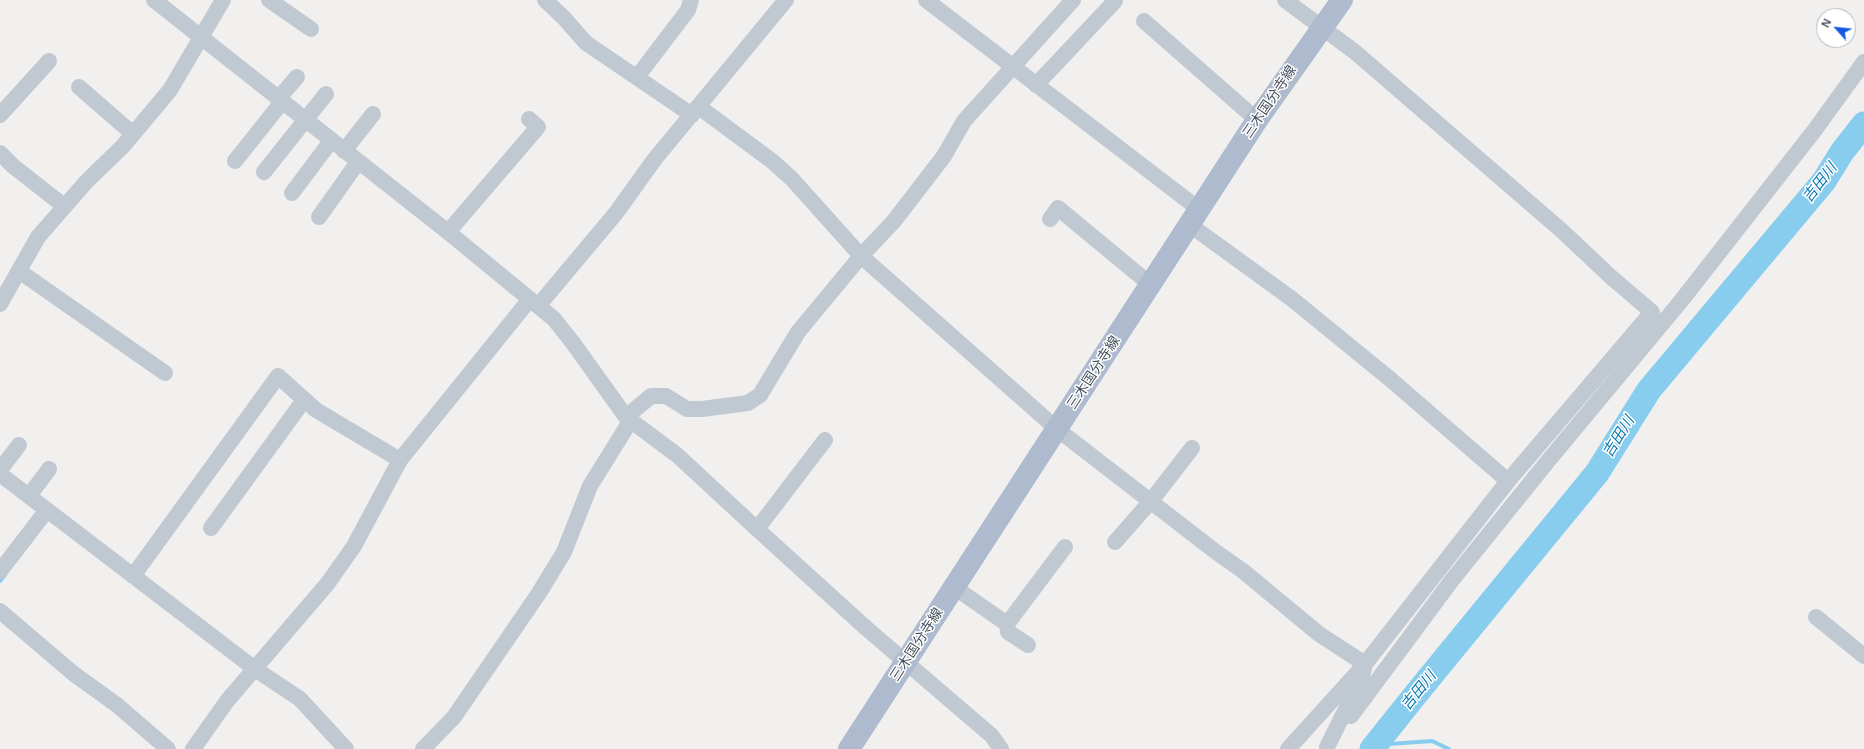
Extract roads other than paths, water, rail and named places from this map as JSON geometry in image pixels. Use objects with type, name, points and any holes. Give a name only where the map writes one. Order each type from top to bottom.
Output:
[{"type":"main road","name":"三木国分寺線","points":[[855,747],[906,662],[954,587],[1257,120],[1342,0]]},
{"type":"street","points":[[154,0],[280,101],[448,232],[554,319],[628,419],[678,455],[757,529],[906,662],[992,736],[1001,749]]},
{"type":"street","points":[[0,304],[38,237],[64,206],[133,134],[170,90],[223,0]]},
{"type":"street","points":[[269,0],[311,29]]},
{"type":"street","points":[[545,0],[586,42],[637,77],[772,161],[792,179],[861,256],[1057,429],[1216,552],[1243,571],[1319,634],[1365,664]]},
{"type":"street","points":[[637,77],[688,10],[691,0]]},
{"type":"street","points":[[193,749],[227,702],[328,584],[354,546],[400,460],[534,303],[616,213],[691,111],[786,0]]},
{"type":"street","points":[[926,0],[1036,85],[1390,379],[1508,480]]},
{"type":"street","points":[[423,749],[454,717],[539,593],[564,552],[590,486],[628,419],[652,396],[666,396],[687,408],[702,409],[748,403],[760,396],[798,332],[861,256],[894,220],[944,156],[964,121],[1014,68],[1073,0]]},
{"type":"street","points":[[1285,0],[1355,52],[1562,230],[1611,277],[1652,312],[1508,480],[1365,664],[1288,749]]},
{"type":"street","points":[[1036,85],[1115,1]]},
{"type":"street","points":[[1144,21],[1257,120]]},
{"type":"street","points":[[0,115],[49,61]]},
{"type":"street","points":[[1326,748],[1452,580],[1548,461],[1681,301],[1804,143],[1864,62]]},
{"type":"street","points":[[235,161],[297,77]]},
{"type":"street","points":[[79,87],[133,134]]},
{"type":"street","points":[[264,172],[326,94]]},
{"type":"street","points":[[344,150],[373,114]]},
{"type":"street","points":[[448,232],[538,127],[529,119]]},
{"type":"street","points":[[292,194],[331,141]]},
{"type":"street","points":[[0,153],[13,166],[64,206]]},
{"type":"street","points":[[319,217],[358,162]]},
{"type":"street","points":[[1050,219],[1058,208],[1151,285]]},
{"type":"street","points":[[19,271],[165,373]]},
{"type":"street","points":[[133,576],[278,376],[316,410],[400,460]]},
{"type":"street","points":[[211,528],[304,400]]},
{"type":"street","points":[[757,529],[825,440]]},
{"type":"street","points":[[0,470],[19,445]]},
{"type":"street","points":[[1115,542],[1151,501],[1192,448]]},
{"type":"street","points":[[28,496],[49,469]]},
{"type":"street","points":[[0,474],[255,669],[300,699],[346,749]]},
{"type":"street","points":[[0,570],[47,510]]},
{"type":"street","points":[[1028,646],[1008,632],[1007,624],[1066,547]]},
{"type":"street","points":[[954,587],[1007,624]]},
{"type":"street","points":[[0,611],[74,674],[117,705],[168,749]]},
{"type":"street","points":[[1816,617],[1864,656]]},
{"type":"street","points":[[1326,748],[1362,677],[1365,664]]},
{"type":"waterway","name":"吉田川","points":[[1372,749],[1597,473],[1649,390],[1824,181],[1842,152],[1864,124]]},
{"type":"waterway","points":[[0,581],[5,575]]},
{"type":"waterway","points":[[1375,745],[1432,741],[1449,749]]}]
